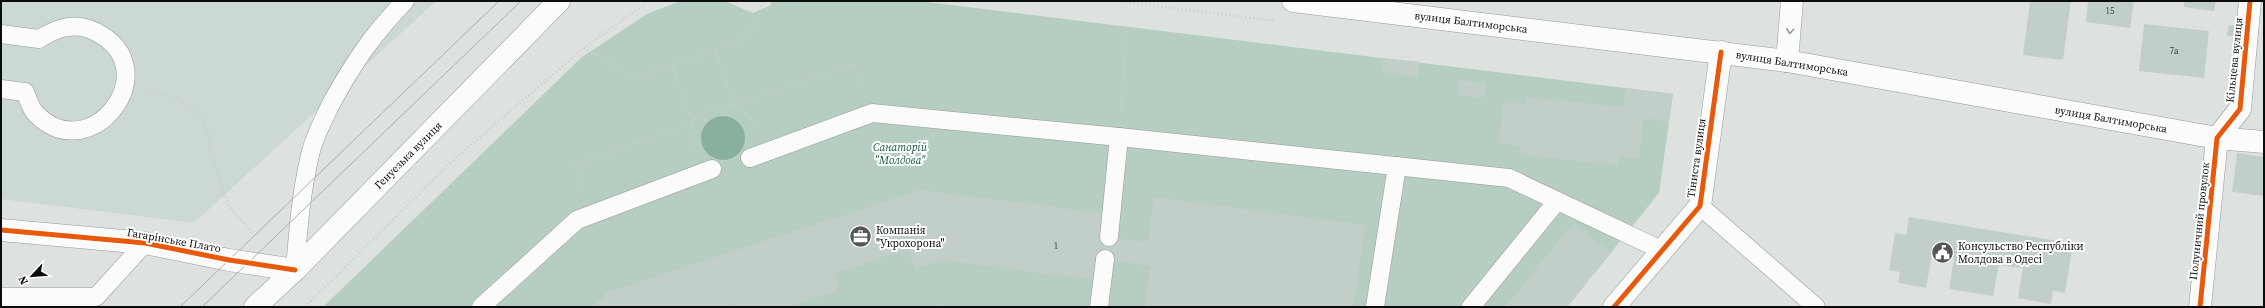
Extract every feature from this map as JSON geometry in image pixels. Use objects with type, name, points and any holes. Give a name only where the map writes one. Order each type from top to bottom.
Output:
[{"type":"main road","name":"Генуезька вулиця","points":[[255,307],[295,270],[559,1]]},
{"type":"main road","name":"вулиця Балтиморська","points":[[1293,1],[1342,4],[1787,61],[2217,138],[2264,142]]},
{"type":"main road","points":[[1787,61],[1792,1]]},
{"type":"main road","name":"Кільцева вулиця","points":[[2217,138],[2240,109],[2250,1]]},
{"type":"main road","name":"Тіниста вулиця","points":[[1614,307],[1700,206],[1721,52]]},
{"type":"main road","name":"Полуничний провулок","points":[[2200,307],[2217,138]]},
{"type":"main road","name":"Гагарінське Плато","points":[[1,230],[145,243],[229,260],[295,270]]},
{"type":"lane","points":[[295,270],[300,213],[310,154],[324,118],[353,63],[379,28],[405,1]]},
{"type":"lane","points":[[1,34],[39,39],[54,30],[71,26],[88,28],[104,36],[116,49],[124,66],[125,80],[121,98],[112,113],[97,124],[85,128],[67,129],[49,124],[35,113],[25,92],[1,89]]},
{"type":"lane","points":[[750,158],[872,113],[1119,137],[1509,178],[1661,250]]},
{"type":"lane","points":[[1109,237],[1119,137]]},
{"type":"lane","points":[[1375,307],[1397,166]]},
{"type":"lane","points":[[481,307],[577,220],[712,170]]},
{"type":"lane","points":[[1471,307],[1557,201]]},
{"type":"lane","points":[[1700,206],[1816,307]]},
{"type":"lane","points":[[1,297],[93,302],[145,243]]},
{"type":"lane","points":[[1099,307],[1105,259]]},
{"type":"path","points":[[304,307],[451,162],[584,48],[649,1]]},
{"type":"path","points":[[584,48],[638,78],[748,37],[764,1]]},
{"type":"path","points":[[1119,137],[1127,27]]},
{"type":"path","points":[[714,50],[734,106]]},
{"type":"path","points":[[734,106],[854,63]]},
{"type":"path","points":[[672,66],[693,122],[689,138],[691,149],[697,159],[705,167],[712,170]]},
{"type":"path","points":[[125,80],[182,101],[203,119],[208,131],[210,155],[230,208],[261,240]]},
{"type":"path","points":[[574,165],[693,122],[704,110],[713,105],[724,104],[734,106],[744,111],[756,129],[754,151],[750,158]]},
{"type":"path","points":[[938,307],[938,305],[943,307]]},
{"type":"shaded area","points":[[1,1],[436,1],[194,223],[1,199]]},
{"type":"shaded area","points":[[723,116],[735,120],[741,126],[745,138],[741,150],[735,156],[723,160],[711,156],[705,150],[701,138],[705,126],[711,120]]},
{"type":"green space","name":"Санаторій \"Молдова\"","points":[[680,1],[725,1],[753,13],[771,5],[772,1],[919,1],[1673,94],[1659,193],[1567,307],[323,307],[582,57],[647,14]]},
{"type":"building","points":[[2030,1],[2071,1],[2063,60],[2023,55]]},
{"type":"building","points":[[2088,1],[2134,1],[2130,28],[2086,22]]},
{"type":"building","points":[[2184,1],[2216,1],[2214,11],[2184,7]]},
{"type":"building","points":[[2144,24],[2209,31],[2204,78],[2139,71]]},
{"type":"building","points":[[2229,25],[2241,26],[2240,37],[2227,36]]},
{"type":"building","points":[[1383,58],[1420,62],[1418,77],[1382,73]]},
{"type":"building","points":[[1458,80],[1486,83],[1484,98],[1457,95]]},
{"type":"building","points":[[1626,88],[1673,94],[1669,122],[1644,118],[1639,159],[1619,157],[1618,165],[1520,155],[1521,146],[1499,143],[1503,102],[1525,104],[1526,97],[1623,107]]},
{"type":"building","points":[[2237,153],[2264,157],[2264,196],[2232,192]]},
{"type":"building","points":[[920,190],[1107,214],[1104,237],[1148,242],[1154,197],[1365,225],[1354,307],[1145,307],[1150,266],[1097,258],[1094,280],[942,260],[915,269],[908,249],[834,274],[839,290],[787,307],[733,307],[732,304],[724,307],[593,307],[608,292]]},
{"type":"building","points":[[1909,217],[2058,241],[2057,248],[2072,250],[2065,293],[2053,291],[2051,304],[2018,298],[2023,268],[1999,265],[1993,296],[1949,289],[1954,258],[1932,254],[1926,288],[1898,283],[1900,272],[1889,270],[1895,233],[1906,235]]},
{"type":"building","points":[[1573,223],[1611,253],[1567,307],[1505,307]]},
{"type":"building","points":[[1,303],[60,306],[60,307],[1,307]]},
{"type":"tram line","points":[[180,307],[499,1]]},
{"type":"tram line","points":[[202,307],[521,1]]},
{"type":"cycle path","points":[[2200,307],[2217,138],[2240,109],[2250,1]]},
{"type":"cycle path","points":[[1614,307],[1700,206],[1721,52]]},
{"type":"cycle path","points":[[1,230],[145,243],[229,260],[295,270]]},
{"type":"place","name":"Компанія \"Укрохорона\"","points":[[860,236]]},
{"type":"place","name":"Консульство Республіки Молдова в Одесі","points":[[1942,252]]}]
